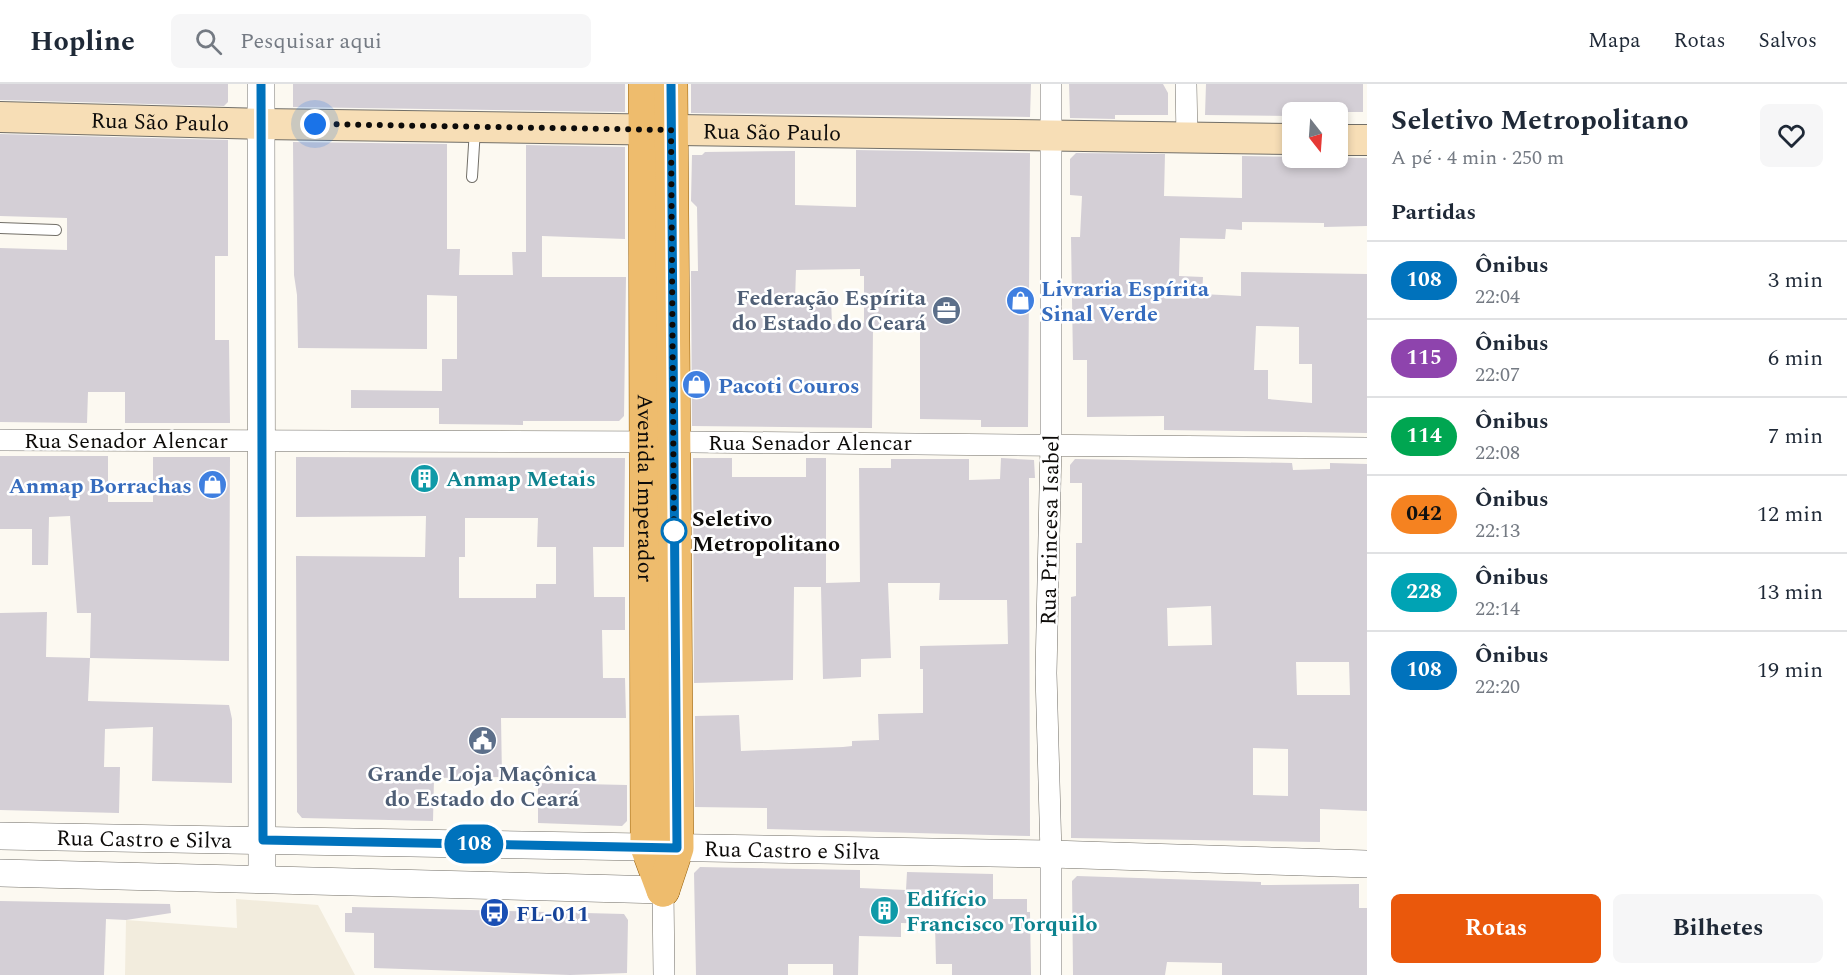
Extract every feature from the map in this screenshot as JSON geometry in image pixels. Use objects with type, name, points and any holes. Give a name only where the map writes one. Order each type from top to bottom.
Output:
[{"type":"main road","name":"Avenida Imperador","points":[[645,84],[658,130],[663,890]]},
{"type":"main road","name":"Avenida Imperador","points":[[658,130],[671,84]]},
{"type":"main road","name":"Rua São Paulo","points":[[0,117],[262,124],[1282,139]]},
{"type":"main road","points":[[1348,140],[1367,140]]},
{"type":"street","points":[[261,84],[262,879]]},
{"type":"street","name":"Rua Princesa Isabel","points":[[1051,84],[1051,444],[1046,673],[1051,854],[1051,975]]},
{"type":"street","points":[[1186,84],[1187,138]]},
{"type":"street","name":"Rua Senador Alencar","points":[[0,440],[1051,444],[1367,448]]},
{"type":"street","name":"Rua Castro e Silva","points":[[0,836],[1051,854],[1367,864]]},
{"type":"street","name":"Rua Castro e Silva","points":[[0,873],[663,890]]},
{"type":"street","name":"Avenida Imperador","points":[[663,890],[664,975]]},
{"type":"lane","points":[[472,177],[476,126]]},
{"type":"lane","points":[[0,228],[56,230]]},
{"type":"shaded area","points":[[236,899],[318,905],[355,975],[125,975],[126,920],[237,928]]},
{"type":"building","points":[[0,84],[228,84],[228,102],[224,106],[0,100]]},
{"type":"building","points":[[293,84],[625,84],[625,112],[293,107]]},
{"type":"building","points":[[691,84],[1031,84],[1030,117],[691,113]]},
{"type":"building","points":[[1069,84],[1163,84],[1168,93],[1168,115],[1115,115],[1115,119],[1070,118]]},
{"type":"building","points":[[1206,84],[1363,84],[1363,112],[1348,112],[1348,102],[1282,102],[1282,116],[1205,115]]},
{"type":"building","points":[[0,134],[228,140],[228,256],[215,256],[215,340],[229,340],[230,423],[125,423],[125,392],[88,392],[87,423],[0,422],[0,248],[67,250],[67,218],[0,216]]},
{"type":"building","points":[[293,142],[447,144],[447,249],[460,249],[459,275],[513,275],[512,252],[526,252],[526,145],[625,147],[625,239],[542,236],[542,277],[626,277],[624,416],[619,421],[523,421],[523,425],[439,424],[439,408],[351,408],[351,390],[442,391],[442,359],[457,359],[457,296],[427,295],[427,349],[298,348],[297,295],[294,275]]},
{"type":"building","points":[[856,150],[1030,153],[1028,427],[981,427],[981,420],[920,419],[920,328],[873,328],[872,428],[692,426],[691,271],[698,271],[697,207],[691,201],[692,155],[702,155],[705,152],[795,151],[795,205],[856,207]],"holes":[[[860,269],[860,276],[864,276],[864,323],[832,324],[831,300],[795,301],[796,270]]]},
{"type":"building","points":[[1076,153],[1165,154],[1164,196],[1242,198],[1242,156],[1282,157],[1282,168],[1348,168],[1348,158],[1367,158],[1367,226],[1324,227],[1324,223],[1242,222],[1242,230],[1226,229],[1225,239],[1180,238],[1179,276],[1203,277],[1202,294],[1241,296],[1241,272],[1367,274],[1367,433],[1164,430],[1164,416],[1087,417],[1087,360],[1073,360],[1071,237],[1080,237],[1082,196],[1070,195],[1070,159]],"holes":[[[1256,326],[1299,327],[1299,364],[1312,364],[1312,403],[1268,399],[1268,370],[1254,370]]]},
{"type":"building","points":[[0,456],[108,456],[108,502],[153,502],[153,457],[230,457],[229,661],[90,658],[91,613],[77,613],[70,516],[49,517],[48,565],[32,565],[32,529],[0,529]]},
{"type":"building","points":[[296,457],[625,458],[624,547],[593,547],[594,597],[625,597],[625,630],[602,630],[603,678],[625,678],[626,718],[501,718],[502,777],[434,778],[433,821],[302,818],[297,812],[296,556],[425,557],[426,516],[296,517]],"holes":[[[465,518],[538,518],[537,547],[556,547],[556,584],[536,584],[536,598],[459,598],[459,557],[465,557]]]},
{"type":"building","points":[[693,458],[732,458],[732,477],[806,477],[806,458],[826,458],[826,583],[860,582],[859,468],[891,468],[891,459],[969,459],[969,480],[1000,479],[1001,458],[1034,460],[1035,478],[1029,478],[1030,836],[767,829],[767,808],[695,807],[695,716],[739,715],[741,751],[843,747],[852,746],[852,741],[879,740],[878,714],[923,713],[923,669],[920,669],[920,646],[1008,644],[1007,600],[939,600],[940,583],[888,583],[891,658],[861,659],[861,677],[823,679],[821,587],[794,587],[793,680],[694,683]]},
{"type":"building","points":[[1075,459],[1292,463],[1293,470],[1330,469],[1330,463],[1367,464],[1367,811],[1320,809],[1320,842],[1071,838],[1071,597],[1076,596],[1076,543],[1082,543],[1082,483],[1070,483],[1070,465]],"holes":[[[1211,606],[1212,645],[1168,646],[1167,608]],[[1296,662],[1349,662],[1350,695],[1297,695]],[[1253,748],[1288,749],[1288,796],[1253,795]]]},
{"type":"building","points":[[47,612],[46,657],[90,658],[88,701],[229,705],[232,719],[232,783],[152,781],[153,727],[105,729],[104,767],[120,767],[119,813],[0,810],[0,613]]},
{"type":"building","points":[[538,783],[627,785],[627,821],[622,826],[538,823]]},
{"type":"building","points":[[700,867],[860,870],[860,888],[906,890],[907,872],[993,874],[993,899],[1027,899],[1027,912],[1030,912],[1031,975],[952,975],[952,964],[936,964],[935,924],[901,923],[901,937],[859,936],[858,975],[833,975],[833,964],[788,964],[788,975],[696,975],[694,873]]},
{"type":"building","points":[[1077,876],[1261,882],[1261,885],[1359,884],[1359,908],[1367,908],[1367,975],[1222,975],[1222,963],[1167,962],[1165,975],[1073,975],[1072,881]]},
{"type":"building","points":[[0,901],[170,904],[171,913],[126,920],[106,919],[104,975],[0,975]]},
{"type":"building","points":[[352,907],[624,914],[628,920],[627,973],[570,975],[374,968],[374,933],[345,932],[345,913],[352,913]]},
{"type":"bus line","name":"108","points":[[261,84],[263,840],[677,848],[671,84]]},
{"type":"place","name":"Livraria Espírita Sinal Verde","points":[[1020,301]]},
{"type":"place","name":"Federação Espírita do Estado do Ceará","points":[[947,310]]},
{"type":"place","name":"Pacoti Couros","points":[[697,385]]},
{"type":"place","name":"Anmap Metais","points":[[425,478]]},
{"type":"place","name":"Anmap Borrachas","points":[[213,485]]},
{"type":"place","name":"Seletivo Metropolitano","points":[[674,531]]},
{"type":"place","name":"Grande Loja Maçônica do Estado do Ceará","points":[[482,741]]},
{"type":"place","name":"Edifício Francisco Torquilo","points":[[885,911]]},
{"type":"place","name":"FL-011","points":[[495,913]]},
{"type":"route","points":[[315,124],[671,130],[674,535],[674,531]]}]
